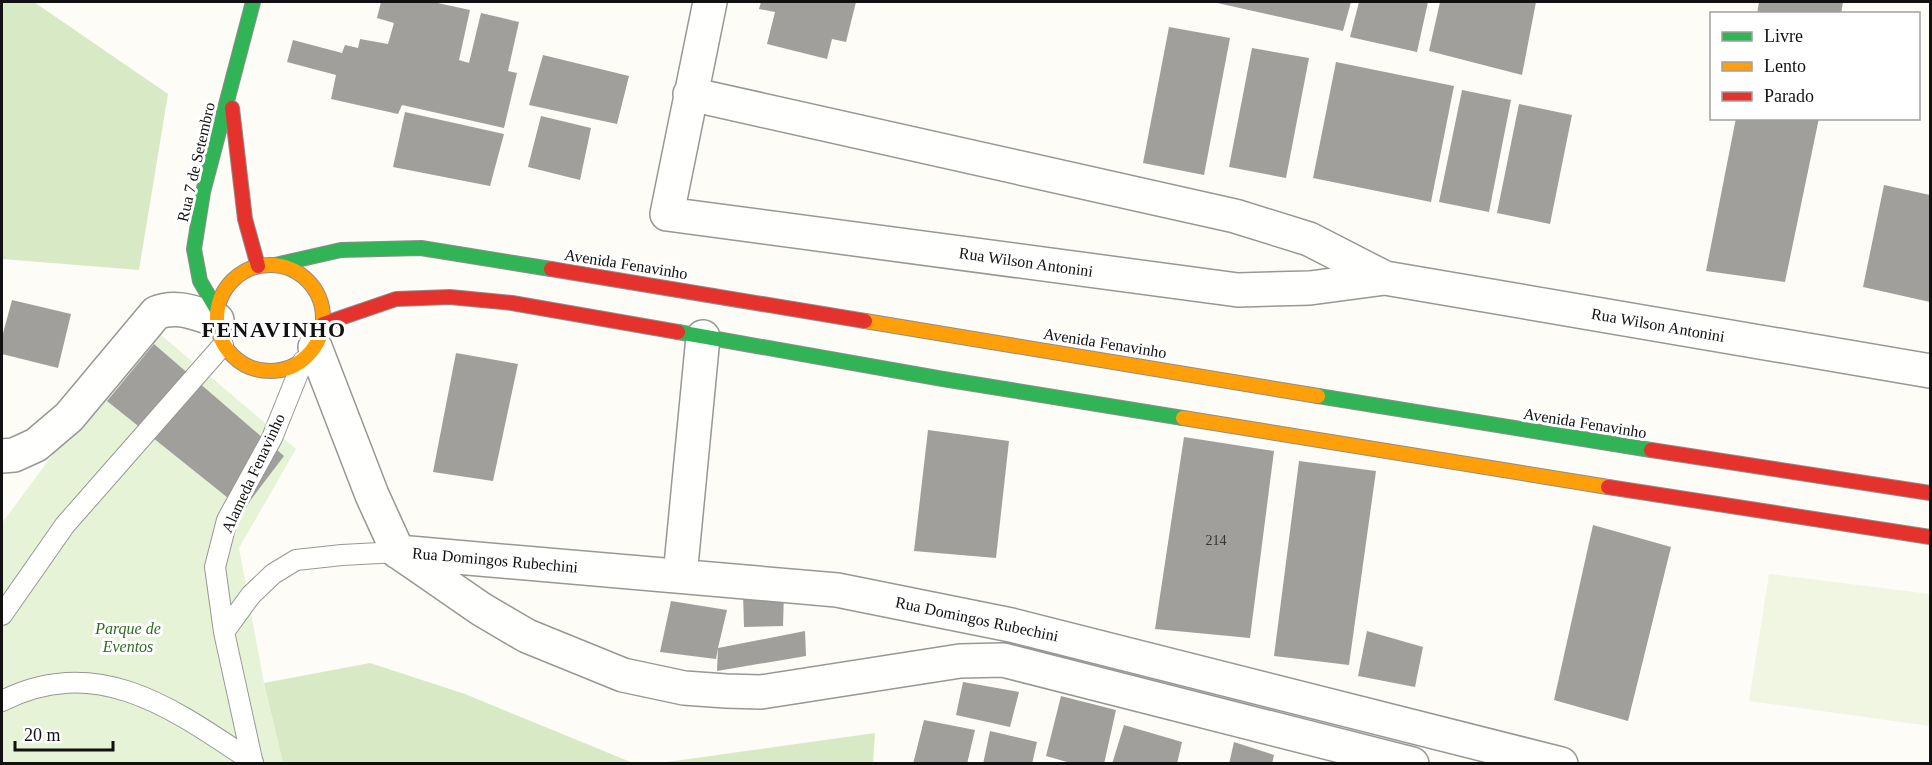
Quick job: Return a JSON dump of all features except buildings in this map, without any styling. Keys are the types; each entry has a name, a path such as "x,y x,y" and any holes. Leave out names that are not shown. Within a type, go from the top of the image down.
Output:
{"street":[{"name":"Rua 7 de Setembro","path":"219,325 200,281 194,249 203,192 254,2"},
{"path":"690,94 710,2"},
{"name":"Rua 7 de Setembro","path":"230,88 245,219 258,266"},
{"name":"Rua Wilson Antonini","path":"1385,278 1309,239 1235,216 690,94 667,214 1238,290 1310,288 1385,278 1930,371"},
{"name":"Avenida Fenavinho","path":"275,265 341,250 421,248 617,285 1851,488 1930,493"},
{"path":"399,552 372,495 314,344 322,307 316,291 305,278 291,269 275,265 258,266 243,272 231,282 222,295 219,325 235,359 250,368 268,372 286,369 314,344 396,299 450,297 512,303 612,315 703,337 1357,440 1845,520 1930,537"},
{"path":"2,456 14,455 36,445 69,417 156,313 166,309 179,309 219,325"},
{"path":"680,576 703,337"},
{"name":"Rua Domingos Rubechini","path":"399,552 837,590 1011,625 1562,764"},
{"name":"Rua Domingos Rubechini","path":"399,552 481,609 527,636 623,675 716,690 761,692 960,661 1003,660 1412,764"}],"lane":[{"path":"2,615 65,525 219,325"},
{"name":"Alameda Fenavinho","path":"253,763 224,632 215,567 227,520 272,438 314,344"},
{"path":"224,632 250,595 273,574 296,560 399,552"},
{"path":"2,701 45,684 117,687 146,697 190,721 253,763"}],"green space":[{"path":"2,2 34,2 168,94 139,270 2,259"},
{"name":"Parque de Eventos","path":"155,330 296,449 239,548 264,683 283,763 2,763 2,523 68,434"},
{"path":"1769,574 1930,594 1930,726 1749,701"},
{"path":"370,663 465,694 633,763 283,763 264,683"},
{"path":"875,733 873,763 660,763"}],"traffic: fast":[{"path":"217,310 200,281 194,249 203,192 253,2"},
{"path":"275,265 341,250 421,248 551,269"},
{"path":"678,332 943,379 1183,418"},
{"path":"1318,396 1651,450"}],"traffic: slow":[{"path":"270,265 290,269 308,280 319,298 323,318 319,338 308,356 290,367 270,371 250,367 232,356 221,338 217,318 221,298 232,280 250,269 270,265"},
{"path":"865,321 1318,396"},
{"path":"1183,418 1608,487"}],"traffic: jam":[{"path":"232,108 245,219 258,266"},
{"path":"551,269 865,321"},
{"path":"323,324 396,299 450,297 512,303 678,332"},
{"path":"1651,450 1930,493"},
{"path":"1608,487 1930,537"}],"district":[{"name":"FENAVINHO","path":"274,329"}]}
